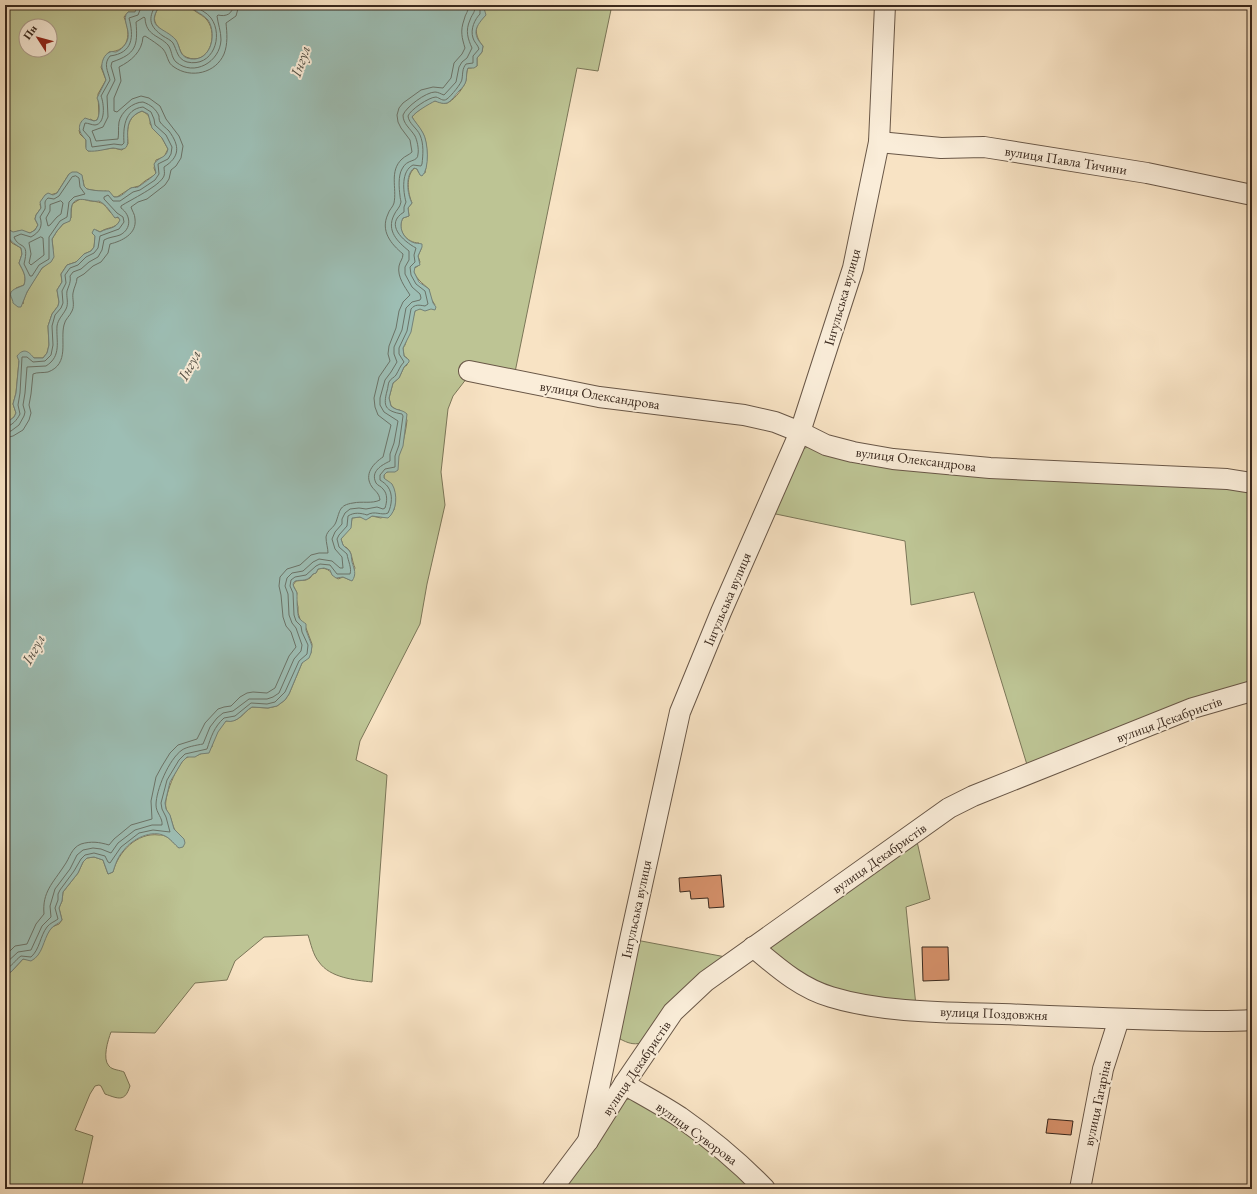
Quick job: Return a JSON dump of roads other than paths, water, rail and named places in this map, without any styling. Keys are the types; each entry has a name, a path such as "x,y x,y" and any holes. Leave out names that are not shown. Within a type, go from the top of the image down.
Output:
{"street":[{"name":"Інгульська вулиця","path":"552,1189 588,1141 629,944 680,712 724,604 800,432 853,268 879,142 885,5"},
{"name":"вулиця Павла Тичини","path":"879,142 941,148 984,147 1147,173 1252,195"},
{"name":"вулиця Олександрова","path":"469,371 599,397 744,415 774,422 800,432 826,445 853,452 893,459 990,468 1227,479 1252,483"},
{"name":"вулиця Декабристів","path":"588,1141 624,1084 673,1012 706,981 949,808 973,796 1193,708 1252,691"},
{"name":"вулиця Поздовжня","path":"753,947 788,976 813,991 866,1006 923,1011 1119,1019 1252,1020"},
{"name":"вулиця Гагаріна","path":"1080,1189 1103,1069 1119,1019"},
{"name":"вулиця Суворова","path":"624,1084 680,1117 743,1167 765,1189"}],"water":[{"name":"Інгул","path":"138,5 160,5 154,19 155,23 158,27 176,40 184,57 195,59 206,53 210,47 212,33 208,20 188,5 218,5 223,7 228,5 483,5 486,15 477,26 476,30 477,37 483,46 482,52 477,58 477,66 474,68 468,68 465,84 449,102 440,103 435,101 412,117 425,137 427,161 425,172 422,176 417,169 414,168 409,175 408,190 412,203 408,208 409,216 403,218 401,228 406,238 413,243 422,244 418,256 420,265 415,267 414,272 419,282 429,289 433,303 436,307 435,310 431,309 425,311 420,309 415,311 411,332 403,348 404,356 409,360 409,362 404,367 399,378 393,383 389,398 391,406 407,414 403,446 399,456 398,470 395,472 387,472 384,475 384,478 392,484 396,497 395,507 391,515 388,518 372,516 366,520 360,517 352,518 351,528 341,539 343,545 351,554 355,574 352,581 343,577 336,578 332,575 330,570 324,568 318,569 316,573 308,579 294,582 293,585 297,592 298,616 306,624 306,630 312,646 309,658 302,663 285,700 277,706 268,708 252,707 234,721 226,721 218,732 209,753 200,754 195,757 187,757 182,762 170,782 165,803 174,829 184,839 185,843 183,847 179,848 169,838 160,834 148,834 132,842 122,852 113,872 108,874 103,860 94,857 87,858 83,862 78,873 63,892 62,901 59,908 62,920 50,930 38,955 31,961 23,959 11,972 5,974 5,424 14,417 16,413 13,404 16,393 19,361 17,356 26,351 34,358 43,358 47,353 49,345 48,326 52,314 59,302 57,290 62,282 61,274 67,265 76,262 94,247 95,236 92,233 94,229 100,232 114,227 120,220 118,217 115,218 99,201 81,199 74,202 71,207 70,221 63,224 52,239 54,257 51,262 42,268 27,292 21,307 18,307 13,303 10,294 12,290 24,285 25,282 24,274 19,263 22,254 21,248 8,238 5,223 8,229 13,232 22,230 30,233 35,230 38,225 35,219 41,208 40,202 48,193 53,195 57,193 69,174 72,172 77,172 82,175 84,186 87,189 109,191 114,197 121,195 131,188 138,187 156,173 154,164 166,154 168,149 162,138 152,128 148,114 142,111 134,115 130,120 128,126 128,143 123,149 113,148 88,151 86,149 86,140 80,132 80,123 85,118 94,121 97,120 99,115 99,103 97,98 106,80 102,68 103,61 108,53 116,52 125,45 128,35 125,17 128,12 135,12"}]}
